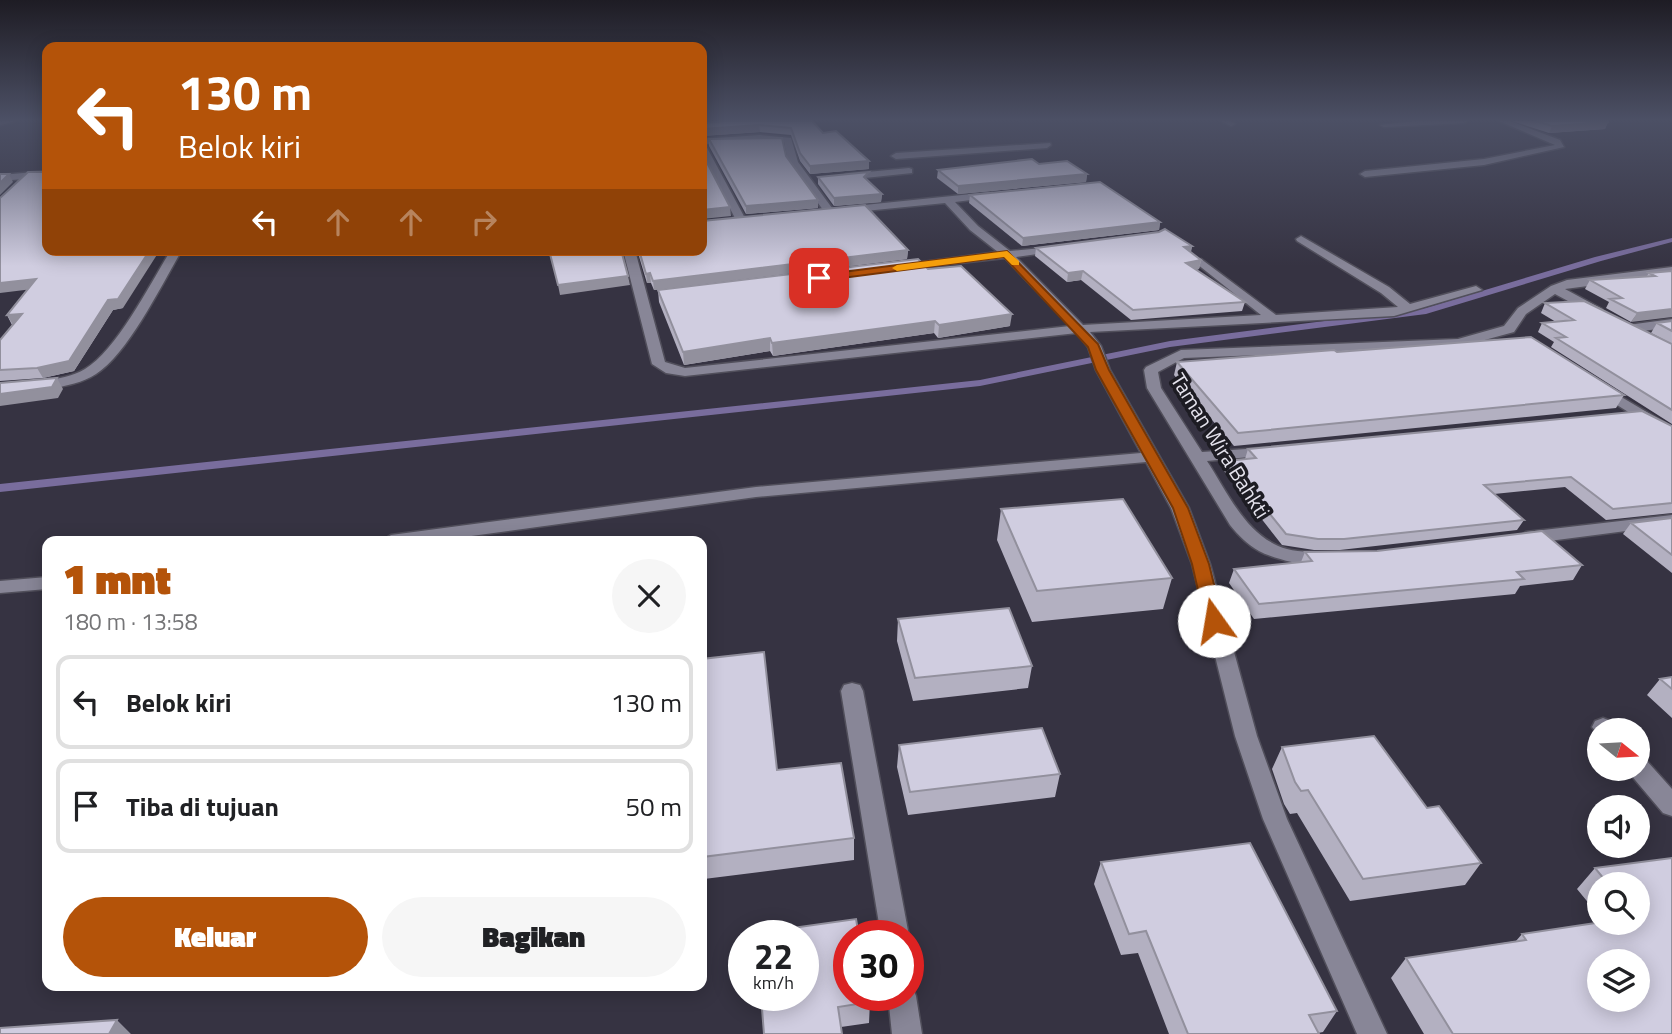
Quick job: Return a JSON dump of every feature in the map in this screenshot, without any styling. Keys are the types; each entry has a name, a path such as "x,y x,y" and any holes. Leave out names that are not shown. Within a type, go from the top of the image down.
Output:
{"street":[{"path":"715,169 741,220"},
{"path":"798,169 830,212"},
{"path":"832,178 909,171 907,169"},
{"path":"1365,174 1412,169"},
{"path":"0,178 42,175"},
{"path":"11,193 29,176"},
{"path":"806,180 819,179"},
{"path":"817,213 998,195"},
{"path":"947,199 974,228 1007,254 1094,346 1103,370 1180,508 1201,564 1246,736 1275,818 1372,1034"},
{"path":"728,222 753,219"},
{"path":"1301,239 1385,290 1408,309"},
{"path":"886,270 1075,246"},
{"path":"0,388 74,377 90,372 120,338 173,256"},
{"path":"631,256 648,297 659,364 676,371 1080,329 1394,312 1476,290"},
{"path":"1201,262 1272,318"},
{"name":"Taman Wira Bahkti","path":"1337,558 1294,558 1272,552 1254,541 1239,525 1154,388 1150,377 1151,370 1181,354 1477,341 1514,332 1522,311 1555,289 1571,283 1672,271"},
{"path":"1555,289 1650,341"},
{"path":"1618,323 1672,323"},
{"path":"1583,377 1672,434"},
{"path":"1614,415 1639,413"},
{"path":"1197,457 1279,449"},
{"path":"428,536 756,492 1152,457"},
{"path":"1514,539 1672,520"},
{"path":"0,587 42,583"},
{"path":"852,691 892,920"},
{"path":"1650,781 1672,806"},
{"path":"904,1011 907,1034"}],"building":[{"path":"707,169 710,169 730,207 707,209"},
{"path":"726,169 796,169 818,200 746,206"},
{"path":"1080,169 1087,174 958,186 938,170"},
{"path":"28,172 42,172 42,256 146,256 118,299 108,300 69,361 37,368 0,370 0,340 22,314 7,315 36,279 0,283 0,198"},
{"path":"869,172 864,177 882,194 834,198 818,177"},
{"path":"0,174 9,174 0,183"},
{"path":"1100,182 1160,222 1023,238 970,195"},
{"path":"865,205 908,250 653,281 650,273 646,274 641,256 707,256 707,221"},
{"path":"1165,229 1192,246 1184,247 1201,260 1186,263 1245,302 1133,310 1083,271 1068,273 1036,248 1159,232"},
{"path":"551,256 623,256 628,276 558,285"},
{"path":"918,259 928,269 961,266 1012,314 939,325 935,321 772,343 770,338 683,352 658,290"},
{"path":"1672,271 1672,309 1637,313 1610,299 1622,298 1590,280 1655,276 1649,273"},
{"path":"1584,301 1672,344 1672,410 1556,338 1566,337 1542,323 1574,320 1545,303"},
{"path":"1672,321 1672,331 1657,323"},
{"path":"1531,337 1624,395 1238,433 1177,362 1334,350 1337,352"},
{"path":"57,378 52,387 0,394 0,383"},
{"path":"1642,411 1672,426 1672,503 1613,509 1571,477 1484,485 1524,520 1344,539 1318,539 1286,534 1227,461 1256,458 1248,449"},
{"path":"1123,499 1172,578 1037,591 1001,509"},
{"path":"1672,518 1672,555 1631,523"},
{"path":"1542,531 1582,565 1517,572 1524,579 1259,604 1234,569 1312,561 1305,552 1377,551"},
{"path":"1009,608 1032,666 915,678 898,619"},
{"path":"764,652 777,770 841,763 854,838 707,856 707,658"},
{"path":"1672,677 1672,689 1660,679"},
{"path":"1042,728 1060,774 910,792 899,745"},
{"path":"1374,736 1427,808 1439,806 1481,863 1363,879 1308,790 1301,791 1295,782 1282,747"},
{"path":"1250,843 1337,1011 1309,1015 1319,1034 1188,1034 1146,931 1129,934 1101,862"},
{"path":"1672,858 1672,1034 1453,1034 1406,958 1526,940 1522,934 1587,924 1587,935 1650,935 1650,872 1598,872 1595,868"},
{"path":"833,922 833,1011 839,1011 842,1034 764,1034 762,1011 819,1011 819,924"},
{"path":"117,1020 109,1034 0,1034 0,1028"}],"waterway":[{"path":"0,488 980,383 1170,344 1426,311 1598,259 1672,240"}],"slow traffic":[{"path":"897,268 1007,254 1016,263"}],"route":[{"path":"819,278 1007,254 1094,346 1103,370 1180,508 1201,564 1214,621"}]}
